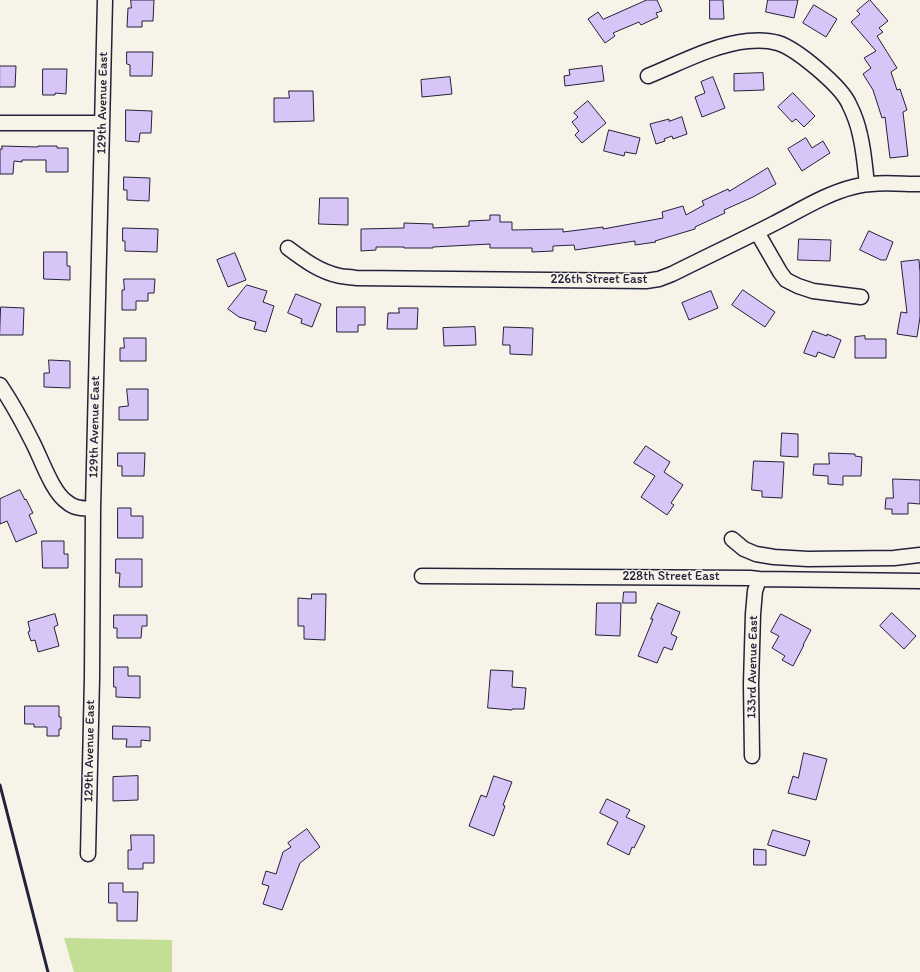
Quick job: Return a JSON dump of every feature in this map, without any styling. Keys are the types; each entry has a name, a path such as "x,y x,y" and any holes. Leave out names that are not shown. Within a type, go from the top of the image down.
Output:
{"street":[{"name":"129th Avenue East","path":"88,854 92,678 93,509 105,0"},
{"path":"648,76 713,49 734,43 757,40 779,44 797,54 819,70 842,92 855,117 860,136 867,184"},
{"path":"0,123 102,123"},
{"name":"226th Street East","path":"288,248 314,266 327,272 356,278 646,281 659,279 672,274 838,192 867,184 920,184"},
{"path":"757,232 786,280 813,291 862,297"},
{"path":"0,385 17,411 53,485 60,496 67,503 77,508 93,509"},
{"path":"732,539 744,549 756,554 774,557 808,559 886,558 920,555"},
{"name":"228th Street East","path":"422,576 742,578 920,581"},
{"name":"133rd Avenue East","path":"752,756 751,684 753,614 755,591 759,579"}],"green space":[{"path":"64,938 172,940 172,972 74,972"}],"building":[{"path":"131,0 154,0 153,21 142,21 142,27 127,27 128,8 131,8"},
{"path":"647,0 657,0 662,11 656,13 658,17 641,25 639,22 613,33 615,36 605,43 588,19 598,12 603,19"},
{"path":"710,0 723,0 724,19 710,19"},
{"path":"768,0 798,0 794,18 766,12"},
{"path":"870,0 888,21 879,28 883,32 877,36 897,68 891,72 897,90 900,89 907,110 903,112 908,156 890,158 885,117 882,118 873,90 863,74 871,68 864,58 876,51 851,22 860,14 857,11"},
{"path":"814,5 837,19 826,37 803,23"},
{"path":"127,52 153,52 152,76 130,76 130,65 127,64"},
{"path":"0,66 16,66 15,87 0,87"},
{"path":"602,66 604,81 565,86 564,76 570,75 569,70"},
{"path":"43,69 67,69 66,94 55,93 55,95 43,95"},
{"path":"763,73 764,90 734,91 734,74"},
{"path":"450,77 452,94 422,97 421,80"},
{"path":"713,77 725,108 702,117 695,97 705,93 701,82"},
{"path":"289,91 313,91 314,121 274,122 274,98 289,98"},
{"path":"793,93 815,116 804,127 796,119 792,122 778,107"},
{"path":"588,101 606,123 582,143 575,135 579,131 572,122 578,117 574,113"},
{"path":"126,110 152,111 151,133 140,133 139,142 126,141"},
{"path":"682,117 687,134 673,139 672,136 664,139 665,141 656,144 650,124"},
{"path":"609,130 640,138 636,154 625,152 624,156 604,151"},
{"path":"806,138 812,148 823,141 830,153 802,171 788,149"},
{"path":"2,146 57,146 57,148 68,148 68,172 46,172 46,160 22,160 22,162 14,161 13,174 0,174 0,149 2,149"},
{"path":"768,168 776,184 753,197 724,210 725,213 695,227 695,229 655,241 656,242 635,245 635,241 575,250 574,245 553,246 553,251 532,252 532,248 490,248 490,244 433,248 376,247 376,250 361,251 361,229 404,228 404,223 433,224 433,228 469,226 469,221 490,220 490,215 500,215 500,222 512,222 512,230 563,229 563,232 603,227 603,229 663,218 662,212 683,206 686,215 704,205 702,201 728,189 729,191"},
{"path":"124,177 150,178 149,201 127,200 127,190 124,190"},
{"path":"320,198 348,198 348,225 319,224"},
{"path":"123,228 158,229 157,252 125,251"},
{"path":"869,231 893,242 886,260 881,260 860,250"},
{"path":"799,239 831,240 830,261 798,260"},
{"path":"44,252 67,252 67,266 70,266 70,280 44,279"},
{"path":"235,253 246,280 228,287 217,260"},
{"path":"919,260 920,317 917,337 897,334 901,312 907,313 901,262"},
{"path":"124,279 155,279 154,293 148,293 148,301 136,301 136,310 122,310 122,290 124,290"},
{"path":"247,285 267,291 263,302 274,306 266,332 254,329 256,322 239,317 228,309"},
{"path":"743,290 775,312 765,327 732,305"},
{"path":"711,291 718,308 689,320 682,303"},
{"path":"296,294 321,304 312,327 301,323 302,319 288,313"},
{"path":"1,307 24,308 23,335 0,335"},
{"path":"337,307 365,307 365,325 358,325 358,332 337,332"},
{"path":"399,308 418,308 417,329 387,329 388,313 399,313"},
{"path":"475,327 476,345 444,346 443,328"},
{"path":"504,327 533,328 532,355 510,354 510,345 503,345"},
{"path":"813,331 827,336 827,334 841,340 834,358 818,352 816,357 804,353"},
{"path":"865,336 865,339 886,339 886,358 855,358 855,337"},
{"path":"124,338 146,338 146,361 120,361 120,348 124,348"},
{"path":"49,360 70,361 70,388 44,387 44,373 49,373"},
{"path":"127,389 148,389 148,420 119,420 119,407 128,406"},
{"path":"782,433 798,434 798,457 781,456"},
{"path":"646,446 670,462 664,472 683,485 671,503 674,505 667,515 641,497 655,476 634,463"},
{"path":"118,453 145,453 144,476 122,476 122,466 118,466"},
{"path":"829,453 855,454 855,456 862,457 861,476 843,476 843,485 828,484 828,476 813,475 814,464 829,464"},
{"path":"754,461 784,462 782,498 762,497 762,491 752,490"},
{"path":"893,479 920,480 920,504 908,503 908,514 892,514 892,509 885,509 886,498 893,498"},
{"path":"20,490 33,513 29,515 37,533 16,542 7,521 0,524 0,499"},
{"path":"118,508 131,508 131,516 143,516 143,538 118,538"},
{"path":"42,541 64,541 64,554 68,554 68,568 43,568"},
{"path":"116,559 142,559 142,587 119,587 120,573 116,573"},
{"path":"624,592 636,592 636,603 623,603"},
{"path":"312,594 326,594 325,640 304,639 304,626 298,626 298,598 311,599"},
{"path":"597,603 621,603 620,636 596,635"},
{"path":"658,603 680,612 671,634 677,637 672,650 664,647 657,663 638,656"},
{"path":"892,613 916,636 904,649 880,626"},
{"path":"55,614 58,625 54,627 59,646 38,652 35,640 31,641 28,632 30,631 28,622"},
{"path":"781,614 811,630 793,666 782,660 785,656 772,648 779,636 771,632"},
{"path":"114,615 147,615 147,626 142,626 141,638 117,638 117,628 114,628"},
{"path":"114,667 128,667 128,676 140,676 140,698 116,697 116,687 114,687"},
{"path":"491,670 513,671 512,687 526,688 524,709 512,710 488,708"},
{"path":"25,706 59,706 61,729 59,729 59,736 47,736 47,727 34,727 34,724 25,724"},
{"path":"113,726 150,727 150,741 141,740 141,747 126,747 127,739 113,739"},
{"path":"804,753 827,759 816,800 788,793 793,776 798,778"},
{"path":"138,776 138,800 113,801 113,777"},
{"path":"494,776 512,782 503,805 505,806 494,836 469,826 481,795 486,797"},
{"path":"607,799 630,810 626,817 645,826 634,848 632,847 629,855 607,844 618,822 600,813"},
{"path":"307,829 320,847 300,863 282,910 263,904 269,886 262,884 266,871 276,874 283,852 291,847 288,843"},
{"path":"773,830 810,841 805,856 768,845"},
{"path":"131,835 154,835 154,863 143,863 143,869 128,869 128,850 131,850"},
{"path":"754,849 766,850 766,865 754,865"},
{"path":"109,883 123,883 123,892 138,892 137,921 117,921 117,903 109,903"}],"railway":[{"path":"0,785 48,972"}]}
